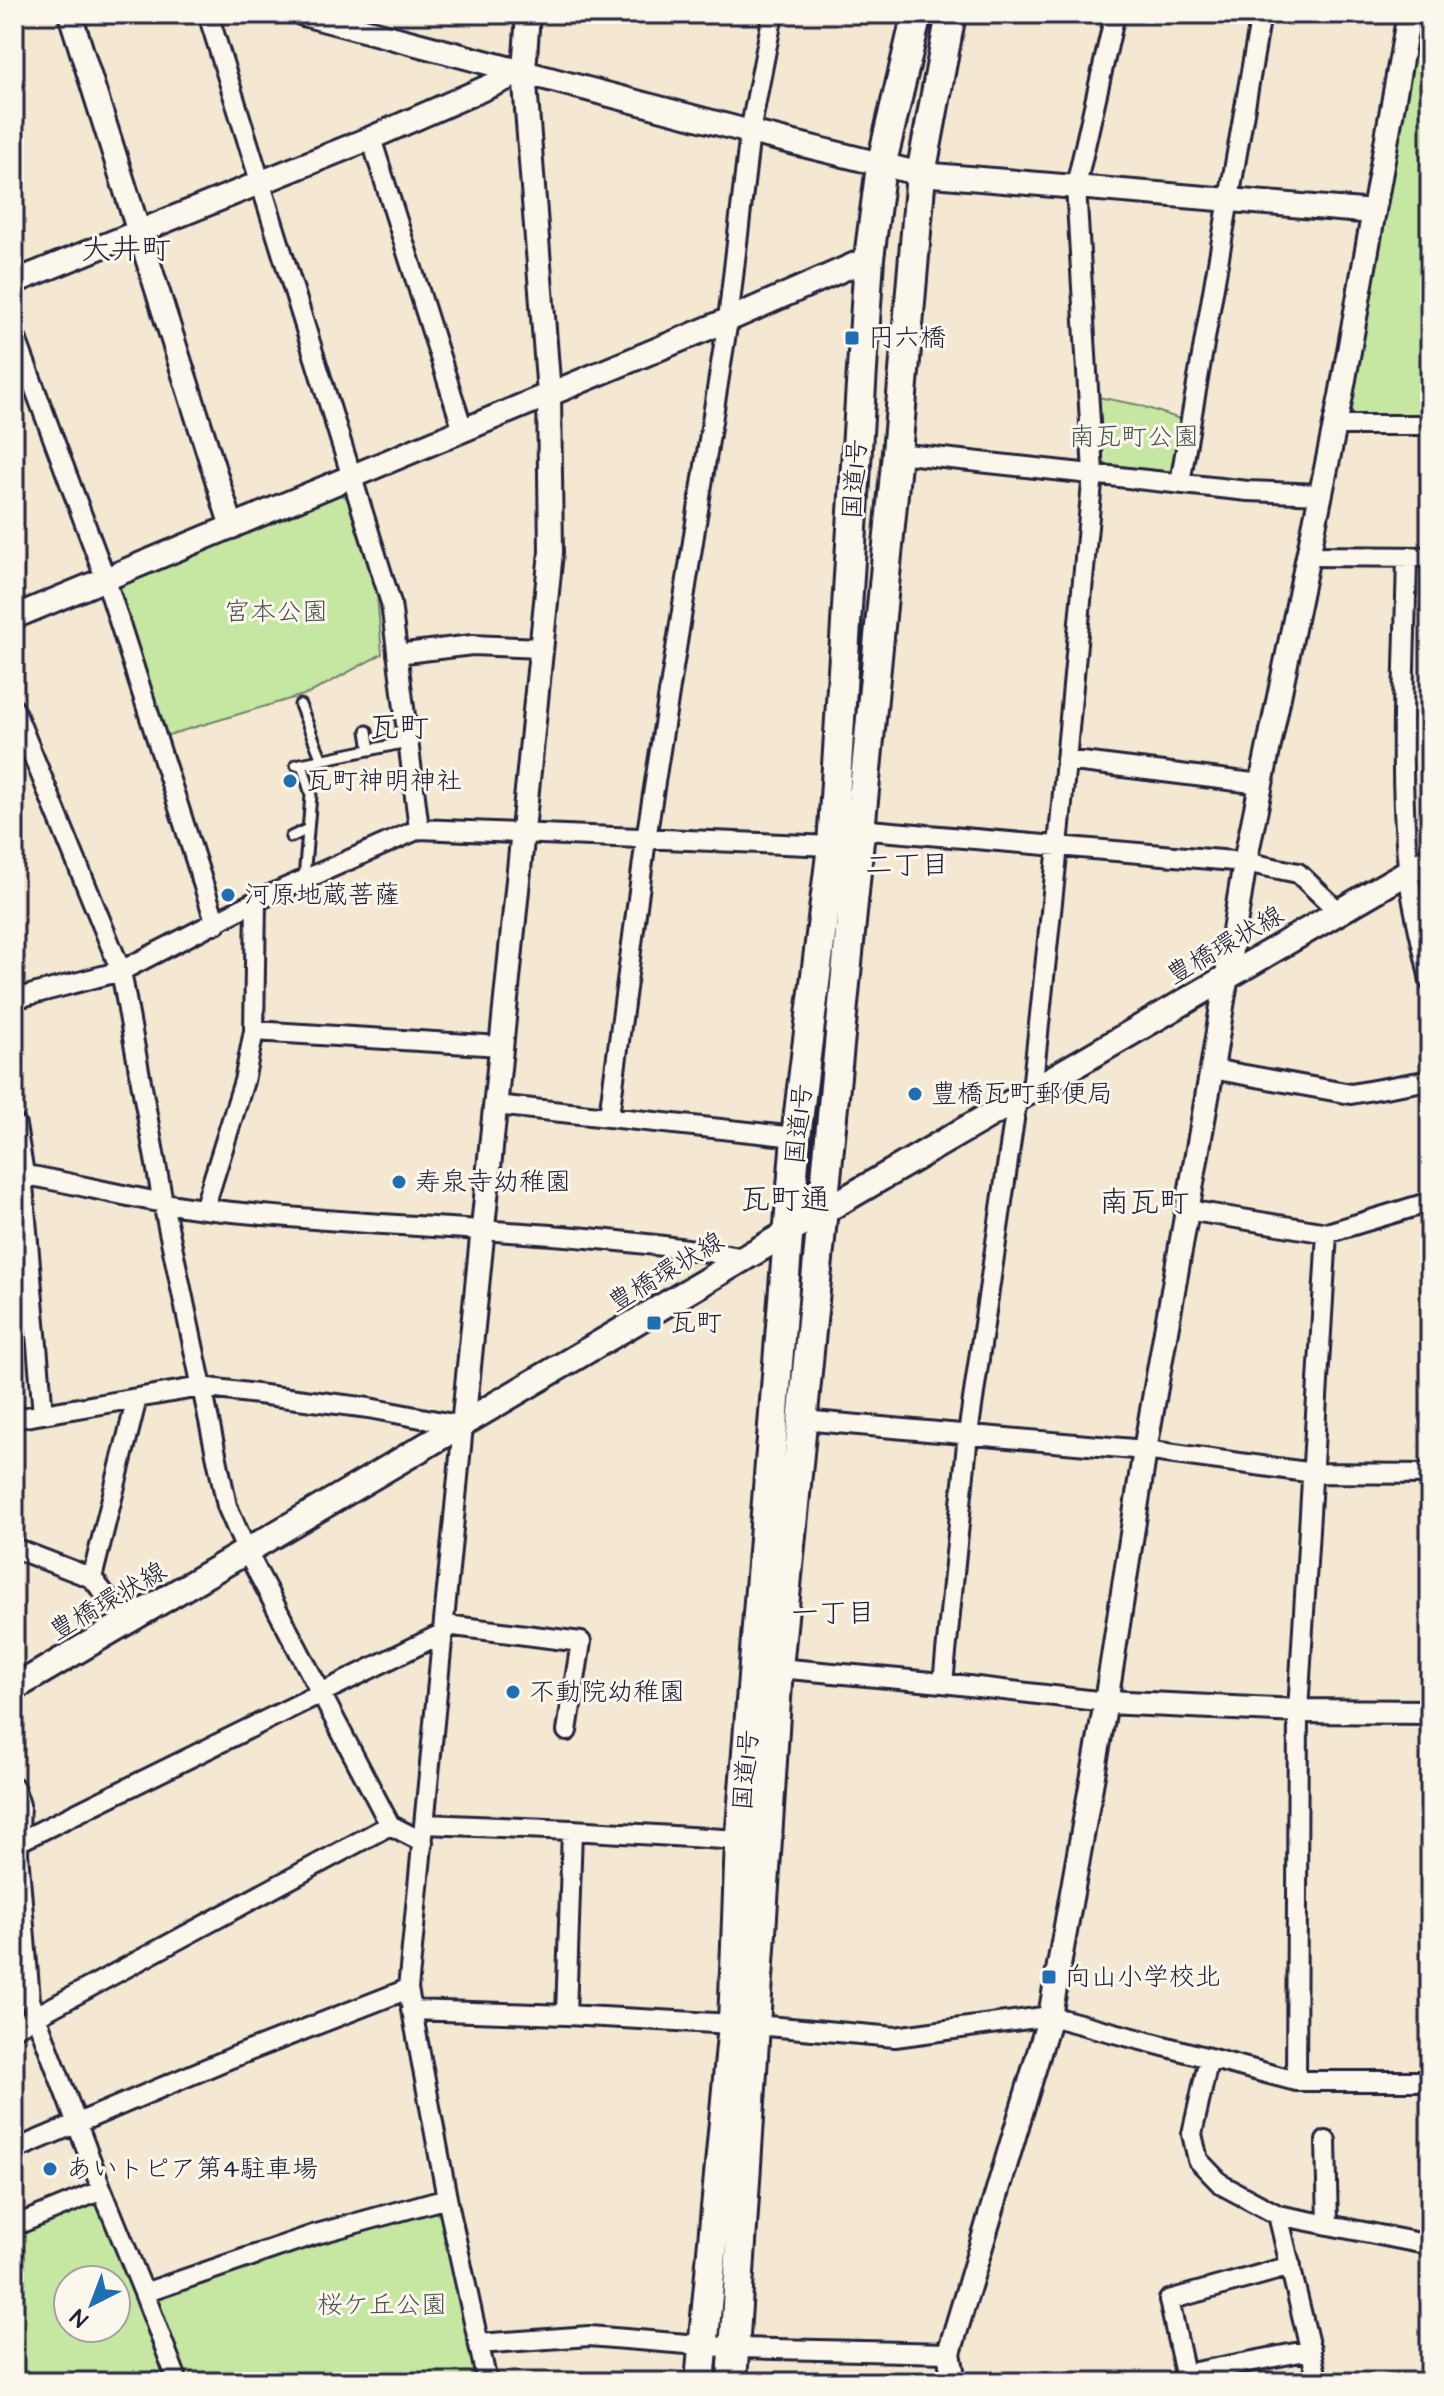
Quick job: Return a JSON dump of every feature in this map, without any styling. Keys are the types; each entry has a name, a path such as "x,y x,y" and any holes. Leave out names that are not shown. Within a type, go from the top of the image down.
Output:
{"highway":[{"name":"国道1号","path":"732,2382 736,2348 744,2025 740,1840 796,1137 832,846 869,258 881,166 917,14"},
{"name":"国道1号","path":"700,2382 744,2025 897,453 921,174 951,14"}],"main road":[{"name":"豊橋環状線","path":"14,1688 1430,859"}],"street":[{"path":"70,14 232,527"},
{"path":"208,14 391,603 419,829"},
{"path":"303,14 921,174 1374,212"},
{"path":"487,2382 447,2198 408,1989 551,552 549,394 524,71 528,14"},
{"path":"609,1116 646,839 728,320 750,132 773,14"},
{"path":"943,1683 968,1434 1024,1095 1058,846 1093,473 1076,186 1115,14"},
{"path":"1180,483 1261,14"},
{"path":"954,2382 949,2353 1050,2016 1106,1702 1145,1450 1245,862 1335,425 1409,14"},
{"path":"14,282 371,138 524,71"},
{"path":"371,138 463,430"},
{"path":"14,617 728,320 869,258"},
{"path":"14,333 106,580 216,924"},
{"path":"1335,425 1430,425"},
{"path":"897,453 1248,491 1321,494"},
{"path":"1308,556 1430,557"},
{"path":"1407,557 1404,810 1408,871 1430,981"},
{"path":"397,654 472,645 541,648"},
{"path":"14,709 121,971 163,1203 227,1506 247,1552 390,1825"},
{"path":"1066,760 1261,784"},
{"path":"14,999 121,971 256,901 419,829 832,846"},
{"path":"858,829 1245,862 1298,873 1338,911"},
{"path":"204,1209 244,1081 254,1031 256,901"},
{"path":"254,1031 501,1046"},
{"path":"1212,1069 1351,1094 1430,1080"},
{"path":"495,1105 796,1137"},
{"path":"14,1126 43,1414"},
{"path":"18,1173 204,1209 696,1249 745,1258"},
{"path":"1187,1210 1327,1233 1430,1202"},
{"path":"1296,2081 1298,1711 1327,1233"},
{"path":"14,1419 201,1387 369,1408 463,1426"},
{"path":"92,1578 137,1398"},
{"path":"802,1420 1145,1450 1314,1473 1430,1474"},
{"path":"14,1548 92,1578 127,1622"},
{"path":"17,1842 322,1694 445,1629 581,1642 567,1731"},
{"path":"778,1668 1106,1702 1298,1711 1430,1712"},
{"path":"14,1787 20,1805 17,1842 30,2000 76,2126 178,2382"},
{"path":"14,2028 390,1825 424,1833 572,1830 740,1840"},
{"path":"566,2015 572,1830"},
{"path":"14,2150 231,2058 408,1989"},
{"path":"411,2010 566,2015 895,2037 1050,2016 1296,2081 1430,2081"},
{"path":"1209,2058 1192,2134 1198,2160 1222,2185 1278,2215 1430,2245"},
{"path":"1326,2141 1328,2225"},
{"path":"14,2226 102,2190"},
{"path":"144,2293 313,2235 447,2198"},
{"path":"1278,2215 1318,2382"},
{"path":"1291,2266 1169,2300 1185,2374 1311,2350"},
{"path":"479,2344 589,2336 736,2348 949,2353"}],"lane":[{"path":"300,705 322,760"},
{"path":"367,731 370,750"},
{"path":"304,880 311,795 299,765 407,742"},
{"path":"291,837 308,829"}],"green space":[{"path":"1422,14 1430,14 1430,417 1357,418 1349,408"},
{"name":"南瓦町公園","path":"1098,397 1139,405 1183,420 1178,468 1172,473 1105,464 1099,459"},
{"name":"宮本公園","path":"337,492 347,498 377,595 382,654 310,693 165,736 117,594 119,586"},
{"name":"桜ケ丘公園","path":"93,2199 102,2208 125,2264 52,2264 52,2344 132,2344 132,2280 141,2302 341,2236 432,2210 440,2216 467,2322 478,2382 14,2382 14,2232"}],"place":[{"name":"円六橋","path":"852,338"},
{"name":"瓦町神明神社","path":"290,781"},
{"name":"河原地蔵菩薩","path":"228,895"},
{"name":"豊橋瓦町郵便局","path":"915,1094"},
{"name":"寿泉寺幼稚園","path":"399,1182"},
{"name":"瓦町","path":"654,1323"},
{"name":"不動院幼稚園","path":"513,1692"},
{"name":"向山小学校北","path":"1049,1977"},
{"name":"あいトピア第4駐車場","path":"50,2169"}],"district":[{"name":"大井町","path":"126,250"},
{"name":"瓦町","path":"399,728"},
{"name":"二丁目","path":"907,865"},
{"name":"瓦町通","path":"785,1200"},
{"name":"南瓦町","path":"1144,1203"},
{"name":"一丁目","path":"833,1613"}]}
